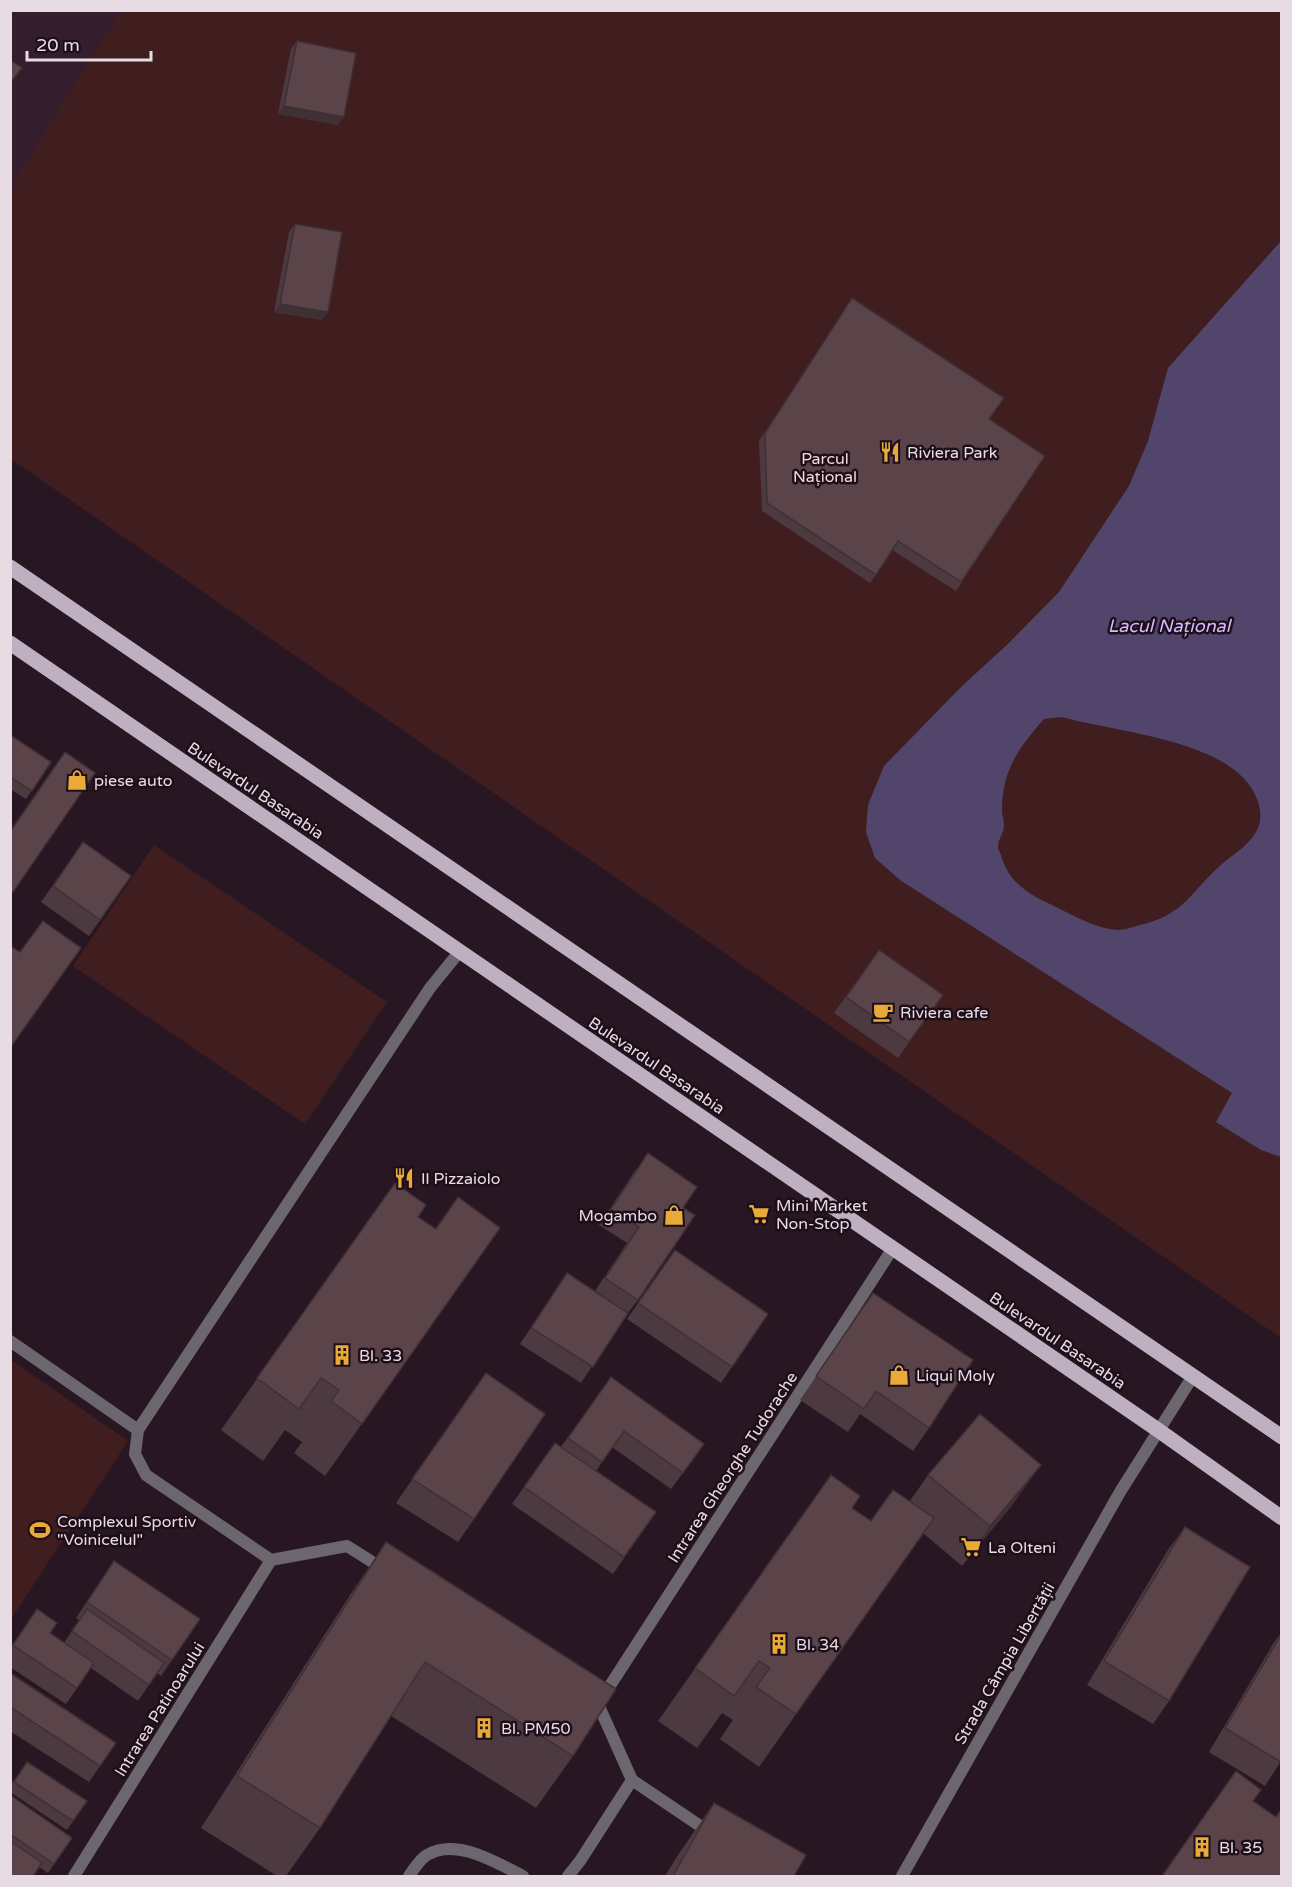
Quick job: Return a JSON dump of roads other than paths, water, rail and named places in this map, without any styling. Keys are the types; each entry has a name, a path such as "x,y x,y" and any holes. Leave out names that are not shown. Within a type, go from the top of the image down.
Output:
{"main road":[{"path":"10,567 1281,1437"},
{"name":"Bulevardul Basarabia","path":"10,643 1158,1430 1281,1518"}],"street":[{"path":"397,1578 347,1546 271,1560 146,1474 135,1454 138,1430 430,988 460,951"},
{"name":"Intrarea Gheorghe Tudorache","path":"598,1704 892,1248"},
{"path":"10,1341 138,1430"},
{"name":"Strada Câmpia Libertății","path":"902,1876 1114,1503 1193,1376"},
{"name":"Intrarea Patinoarului","path":"74,1876 271,1560"},
{"path":"578,1691 598,1704 632,1780 718,1838"},
{"path":"568,1876 580,1862 632,1780"},
{"path":"409,1876 427,1855 452,1848 479,1854 523,1876"}],"water":[{"name":"Lacul Național","path":"1281,241 1281,1157 1261,1150 1216,1122 1232,1093 900,880 875,858 866,832 868,805 884,766 1059,592 1129,486 1148,441 1168,368","holes":["1062,717 1190,747 1214,758 1235,770 1250,786 1260,810 1259,825 1253,837 1211,874 1186,901 1155,921 1123,930 1095,925 1031,894 1010,874 998,848 1004,828 1002,811 1005,784 1019,750 1044,719"]}],"place":[{"name":"Riviera Park","path":"890,452"},
{"name":"piese auto","path":"77,780"},
{"name":"Riviera cafe","path":"883,1012"},
{"name":"Il Pizzaiolo","path":"404,1178"},
{"name":"Mini Market Non-Stop","path":"759,1214"},
{"name":"Mogambo","path":"674,1215"},
{"name":"Bl. 33","path":"342,1355"},
{"name":"Liqui Moly","path":"899,1375"},
{"name":"Complexul Sportiv \"Voinicelul\"","path":"40,1530"},
{"name":"La Olteni","path":"971,1547"},
{"name":"Bl. 34","path":"779,1644"},
{"name":"Bl. PM50","path":"484,1728"},
{"name":"Bl. 35","path":"1202,1847"}],"park label":[{"name":"Parcul Național","path":"825,467"}]}
